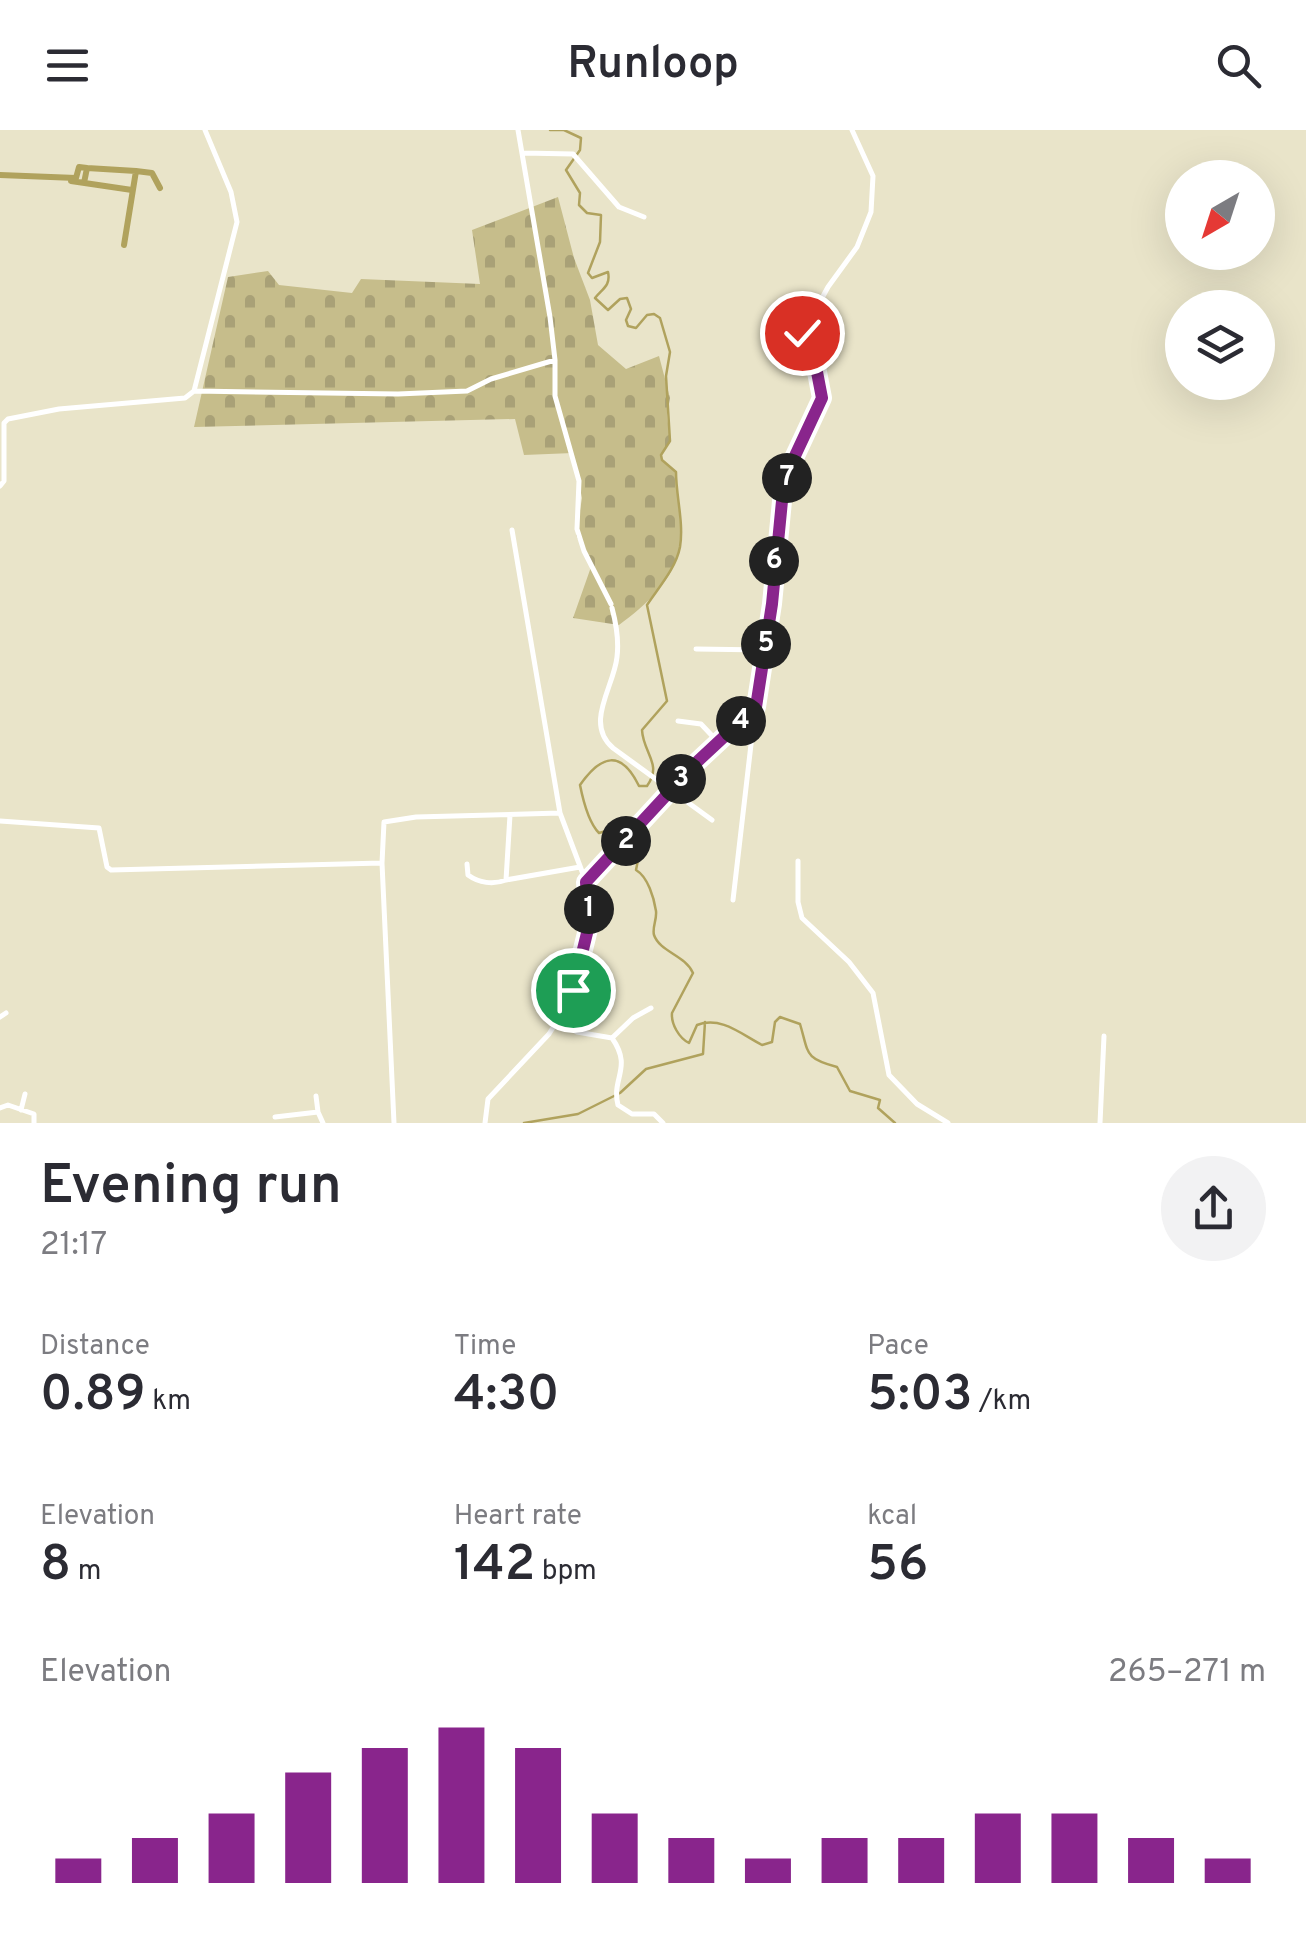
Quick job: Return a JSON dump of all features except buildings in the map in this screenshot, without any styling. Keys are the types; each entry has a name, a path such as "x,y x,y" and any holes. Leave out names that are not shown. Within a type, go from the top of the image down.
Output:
{"street":[{"path":"194,392 237,222 231,192 205,130"},
{"path":"518,130 556,360 555,396 580,490 580,543 612,606 618,655 603,706 601,732 608,744 712,820"},
{"path":"733,900 782,501 794,458 822,398 817,372 802,350 802,333 857,247 871,212 874,176 852,130"},
{"path":"523,153 576,156 618,207 644,217"},
{"path":"0,486 4,481 4,423 8,419 59,408 185,398 194,392 467,391 491,379 556,360"},
{"path":"484,1123 491,1095 558,1022 573,990 588,930 586,882 560,813 512,530"},
{"path":"696,649 765,650"},
{"path":"586,882 672,789 756,707"},
{"path":"678,721 701,724 718,742"},
{"path":"394,1123 382,863 386,820 560,813"},
{"path":"506,880 510,815"},
{"path":"0,821 100,828 107,867 111,870 382,863"},
{"path":"798,861 802,918 849,962 873,993 889,1075 916,1104 948,1123"},
{"path":"467,864 472,878 494,884 580,867"},
{"path":"612,1038 633,1018 651,1008"},
{"path":"558,1022 577,1032 612,1038"},
{"path":"1100,1123 1104,1036"},
{"path":"612,1038 623,1062 616,1095 618,1105 626,1112 654,1114 663,1122 676,1121"},
{"path":"21,1110 25,1094"},
{"path":"316,1096 324,1123"},
{"path":"0,1108 8,1105 34,1114 34,1123"},
{"path":"275,1117 318,1112"}],"green space":[{"path":"558,197 590,300 598,345 626,369 659,356 670,398 670,441 661,455 676,472 680,544 666,580 619,625 573,618 591,567 576,535 582,498 573,453 524,455 515,419 194,427 228,277 268,271 279,285 352,293 361,279 480,284 472,230"}],"waterway":[{"path":"550,130 564,130 581,138 580,150 566,170 580,193 579,205 587,213 601,215 600,242 588,273 592,278 608,272 609,277 595,298 608,310 627,298 631,309 626,320 628,326 636,328 647,315 660,318 670,352 666,376 670,441 661,455 676,472 681,529 675,562 647,605 667,701 642,730 653,765 651,778 647,786 639,786 625,766 611,760 603,762 580,785 586,810 599,833 620,827 621,840 638,860 636,870 652,894 656,911 654,935 693,973 672,1013 682,1038 689,1043 697,1025 714,1023 762,1045 772,1042 775,1022 780,1017 800,1024 813,1057 837,1067 850,1091 880,1100 878,1108 895,1123"},
{"path":"0,175 76,178 79,167 87,168"},
{"path":"84,183 87,168 136,171"},
{"path":"124,245 136,171 152,173 160,188"},
{"path":"71,181 132,190"},
{"path":"524,1123 578,1114 620,1093 646,1069 703,1054 705,1022"}],"route":[{"path":"573,990 589,925 586,882 698,761 756,707 786,482 803,436 822,404 821,382 802,350 802,333"}]}
